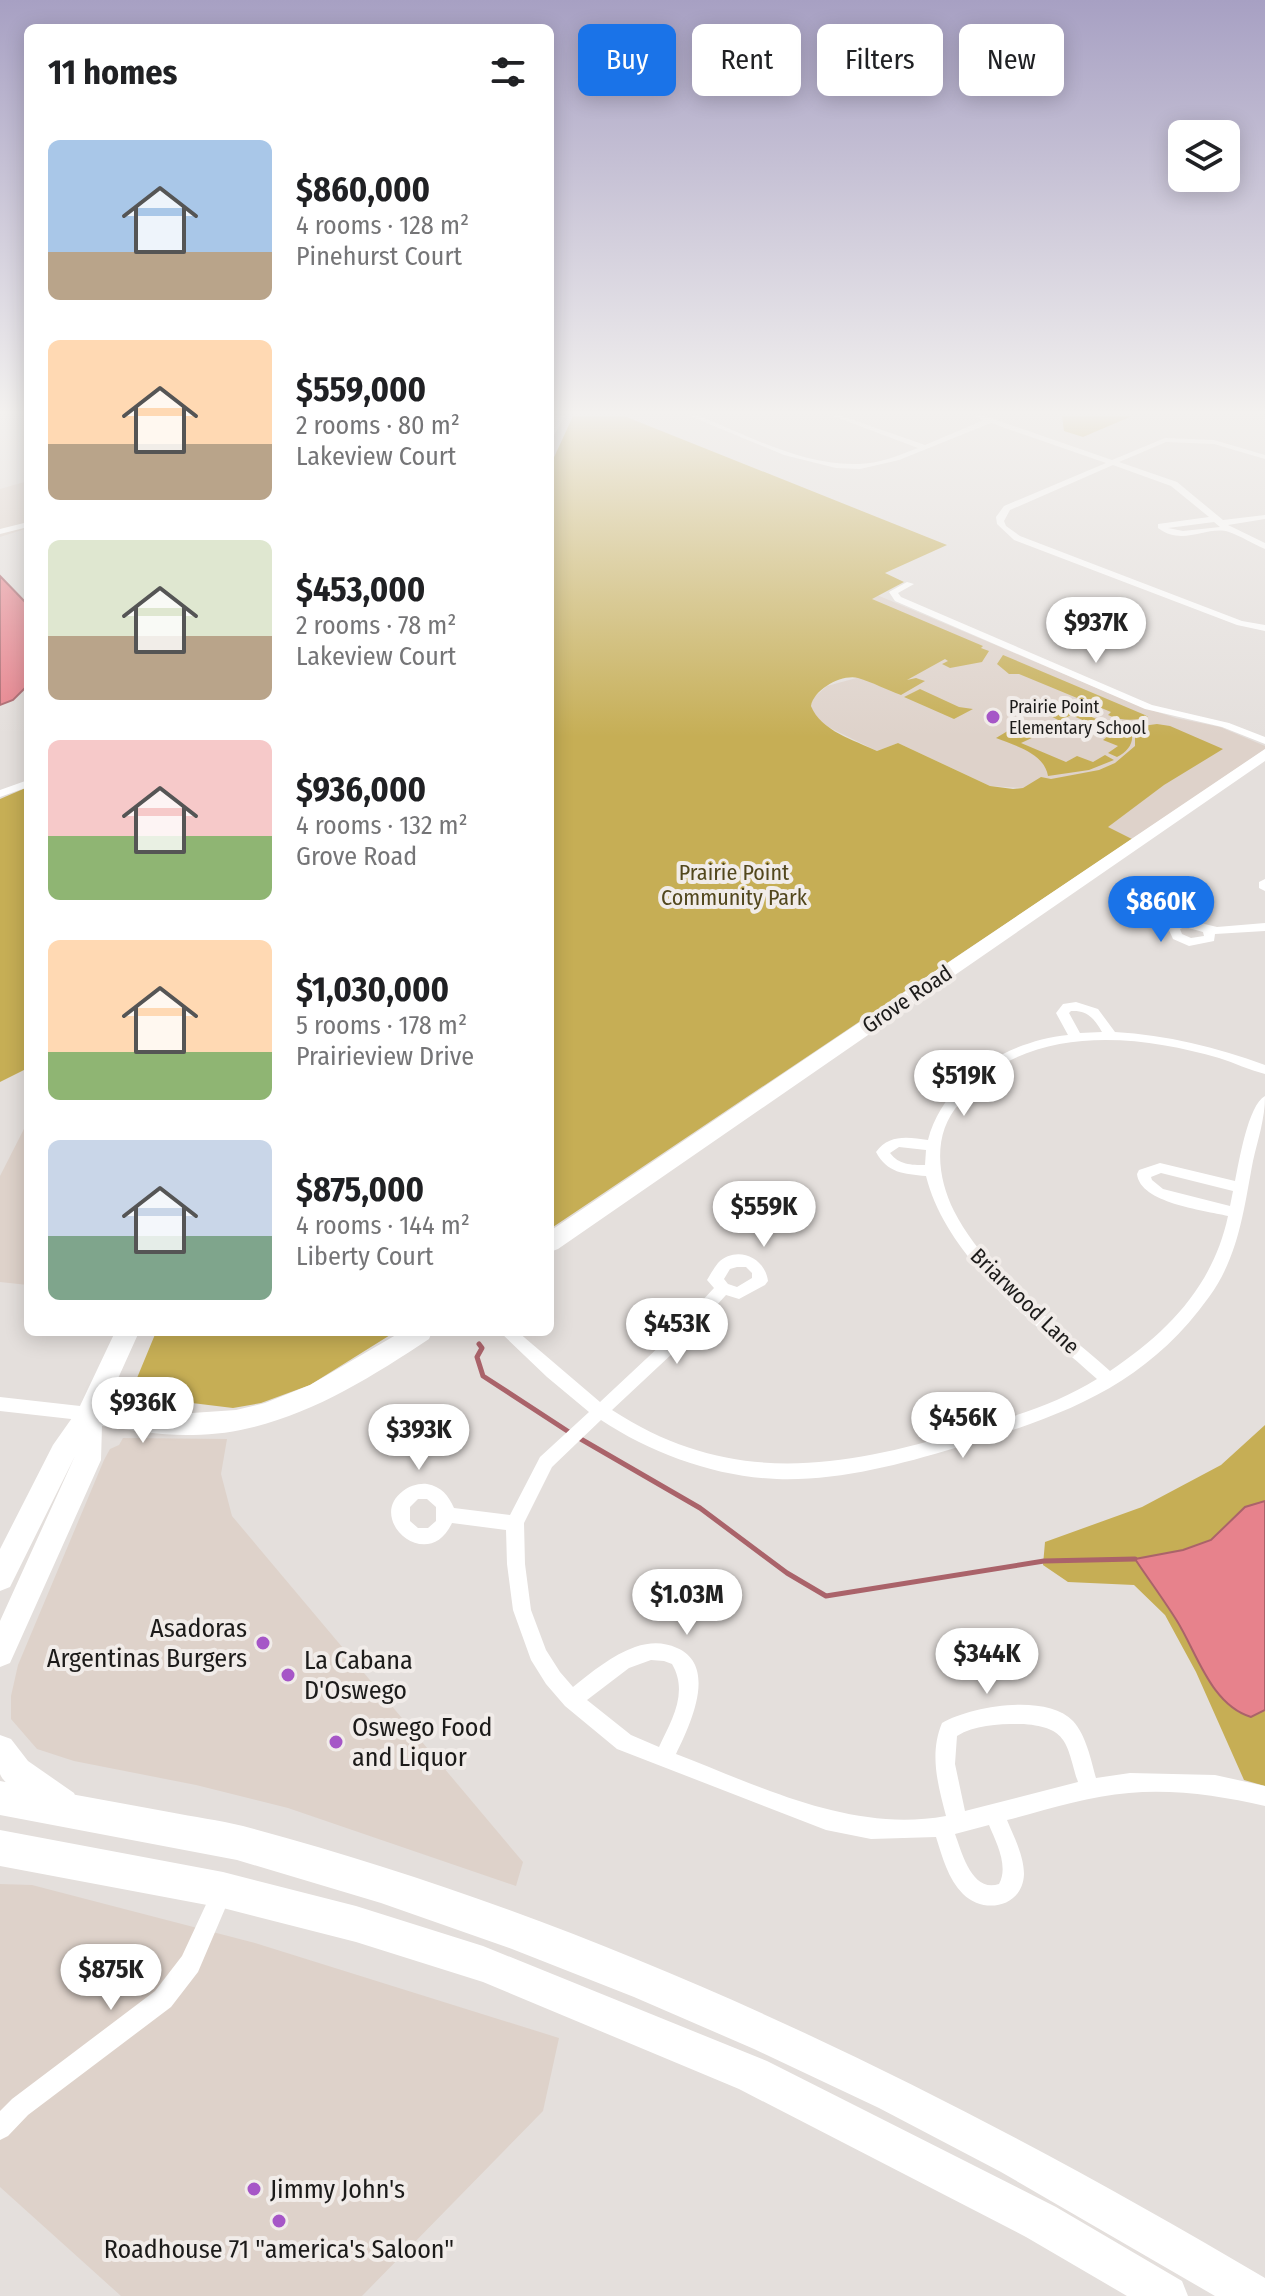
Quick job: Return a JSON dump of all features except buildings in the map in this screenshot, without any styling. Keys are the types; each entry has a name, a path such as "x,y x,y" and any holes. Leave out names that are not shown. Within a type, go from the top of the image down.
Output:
{"main road":[{"path":"0,1798 245,1844 428,1901 631,1975 801,2050 973,2135 1065,2183 1255,2296"},
{"path":"0,1848 223,1890 356,1924 483,1964 753,2075 1041,2222 1167,2296"}],"street":[{"path":"1001,523 1031,543 1240,623 1265,628"},
{"path":"1218,523 1161,526 1167,532 1176,533 1220,523"},
{"path":"1221,523 1265,546"},
{"path":"0,532 24,525"},
{"path":"910,584 893,592 898,599 1149,707 1225,725 1265,741"},
{"name":"Grove Road","path":"554,1240 1265,754"},
{"path":"0,794 24,785"},
{"path":"1209,931 1265,927"},
{"path":"1075,1036 1062,1013 1067,1007 1078,1005 1099,1014 1110,1035"},
{"name":"Briarwood Lane","path":"1109,1380 994,1275 965,1242 945,1208 933,1171 933,1146 945,1113 961,1089 981,1073 1031,1047 1075,1036 1110,1035 1194,1045 1265,1070"},
{"path":"513,1336 598,1410 654,1441 711,1462 773,1471 823,1472 879,1462 1039,1415 1109,1380 1163,1339 1181,1322 1208,1287 1227,1249 1238,1213 1254,1125 1265,1101"},
{"path":"933,1146 897,1142 888,1145 883,1152 887,1161 897,1168 933,1171"},
{"path":"1238,1213 1158,1193 1145,1182 1144,1174 1160,1168 1242,1188"},
{"path":"723,1288 668,1348 598,1410 546,1462 515,1523 522,1610 538,1654 572,1700 624,1742 664,1759 826,1820 890,1830 950,1825 1090,1789 1130,1783 1215,1785 1265,1796"},
{"path":"0,1578 62,1453 89,1414 125,1336"},
{"path":"0,1404 203,1425 269,1413 314,1397 341,1384 414,1336"},
{"path":"0,1653 88,1460 89,1414"},
{"path":"447,1515 515,1523"},
{"path":"572,1700 644,1651 659,1650 679,1658 691,1679 691,1696 664,1759"},
{"path":"994,1814 1015,1872 1011,1885 998,1896 987,1896 969,1886 950,1825 951,1799 945,1744 949,1730 962,1720 1035,1714 1054,1717 1071,1735 1090,1789"},
{"path":"0,1750 17,1772 74,1812"},
{"path":"0,2128 20,2107 163,1999 190,1964 223,1890"}],"shaded area":[{"path":"0,523 24,523 24,529 0,537"},
{"path":"0,576 24,601 24,689 13,700 0,705"},
{"name":"Prairie Point Elementary School","path":"877,595 1142,707 1220,727 1265,746 1265,749 1132,839 1023,788 990,786 898,743 877,751 828,727 815,716 811,706 812,699 827,686 860,677 782,641"},
{"path":"24,1129 24,1285 0,1282 0,1176"},
{"path":"123,1438 227,1439 221,1474 232,1516 523,1862 516,1886 288,1808 196,1785 74,1761 37,1749 11,1719 11,1696 18,1665 104,1460 110,1449 119,1445"},
{"path":"1265,1501 1265,1710 1251,1717 1237,1711 1215,1690 1177,1621 1135,1559 1183,1550 1211,1540 1245,1507"},
{"path":"0,1884 32,1885 255,1943 559,2038 543,2111 362,2296 121,2296 0,2187"}],"green space":[{"name":"Prairie Point Community Park","path":"554,523 892,523 947,545 885,573 904,582 872,599 983,646 981,648 989,651 982,662 950,668 942,664 948,661 945,659 907,680 916,678 925,681 901,695 858,678 844,678 817,694 811,706 816,715 839,734 877,751 898,743 990,786 1013,789 1023,788 1041,777 1051,779 1099,770 1115,763 1135,746 1135,727 1170,726 1223,749 1164,785 1108,827 1132,839 554,1226"},
{"path":"1003,655 1148,717 1128,720 1113,717 1108,715 1111,712 1019,674 1009,674 997,664"},
{"path":"920,689 959,707 973,709 954,719 904,697"},
{"path":"1056,702 1106,723 1130,727 1130,745 1117,757 1108,753 1118,746 1103,740 1112,733 1071,715 1060,721 1041,711"},
{"path":"1016,726 1017,730 1034,737 1021,743 1066,762 1077,756 1093,762 1105,755 1114,760 1089,770 1048,776 1035,756 996,738"},
{"path":"24,789 24,1070 0,1082 0,799"},
{"path":"154,1336 389,1336 310,1385 261,1403 233,1408 151,1398 139,1389 137,1378"},
{"path":"1265,1425 1265,1786 1244,1780 1196,1672 1165,1615 1134,1585 1068,1582 1043,1565 1045,1542 1142,1507 1221,1465"}],"waterway":[{"path":"479,1344 482,1348 477,1357 483,1376 572,1434"},
{"path":"579,1438 700,1508 787,1573 826,1596 1044,1561 1135,1559"}],"place":[{"name":"Prairie Point Elementary School","path":"993,717"},
{"name":"Asadoras Argentinas Burgers","path":"263,1643"},
{"name":"La Cabana D'Oswego","path":"288,1675"},
{"name":"Oswego Food and Liquor","path":"336,1742"},
{"name":"Jimmy John's","path":"254,2189"},
{"name":"Roadhouse 71 \"america's Saloon\"","path":"279,2221"}]}
